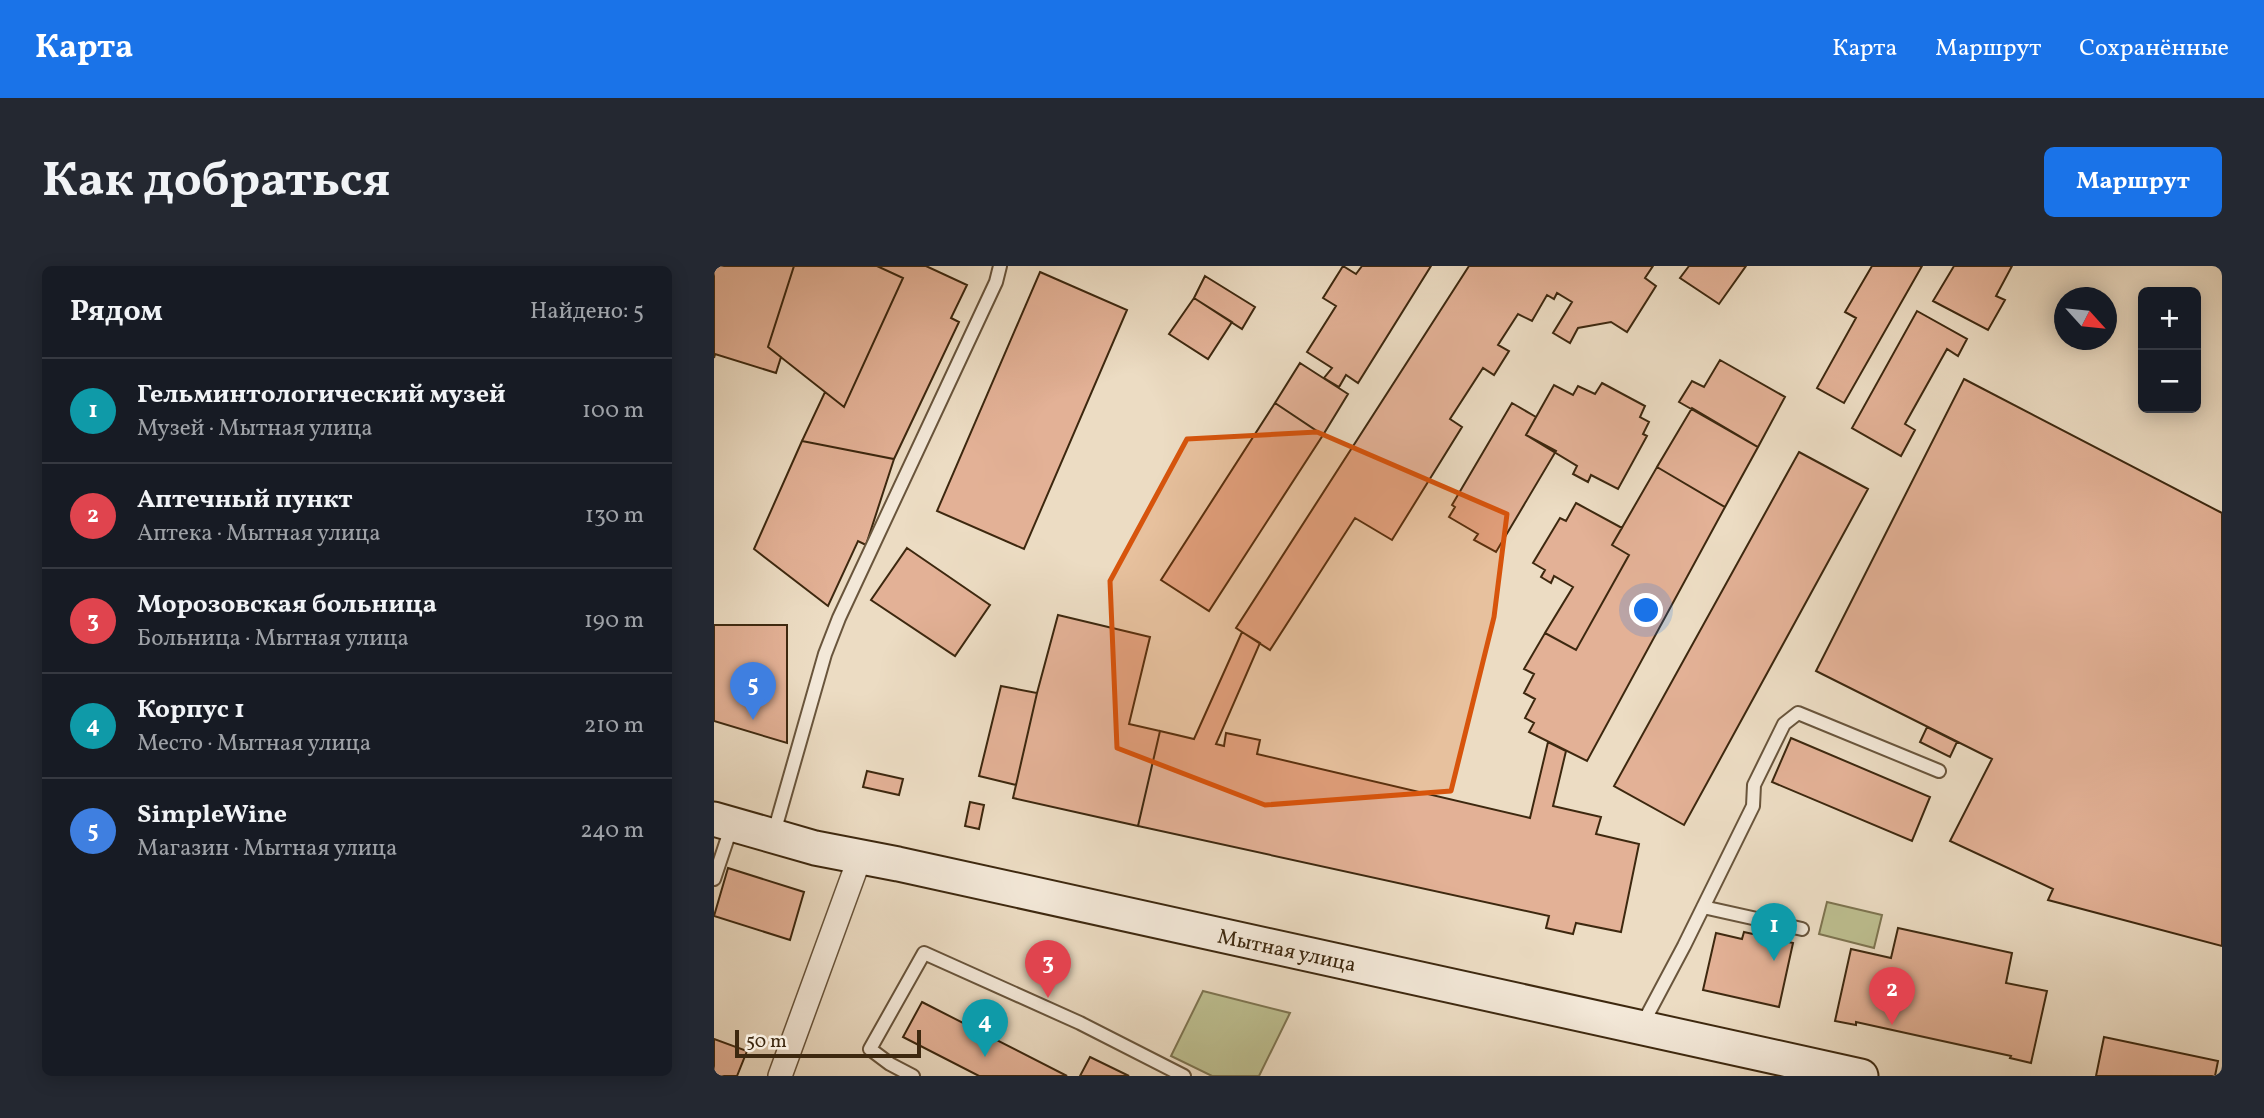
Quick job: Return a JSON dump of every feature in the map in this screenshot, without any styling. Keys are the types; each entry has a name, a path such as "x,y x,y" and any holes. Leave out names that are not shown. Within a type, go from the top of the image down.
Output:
{"main road":[{"name":"Мытная улица","path":"723,822 773,837 860,857 1861,1076"}],"street":[{"path":"780,1076 860,857"}],"lane":[{"path":"773,837 835,626 996,282 1000,266"},
{"path":"1641,1027 1753,806 1754,785 1784,724 1798,713 1939,771"},
{"path":"714,879 723,822"},
{"path":"1703,907 1802,929"},
{"path":"913,1076 870,1049 924,953 1080,1023 1184,1076"}],"highlighted area":[{"path":"1317,432 1507,514 1494,617 1451,791 1265,805 1117,748 1110,581 1187,439"}],"green space":[{"path":"1827,902 1882,915 1874,948 1819,934"},
{"path":"1203,991 1290,1013 1259,1076 1212,1076 1171,1056"}],"building":[{"path":"714,266 794,266 768,347 781,357 776,373 715,354 714,358"},
{"path":"794,266 877,266 903,278 844,407 768,347"},
{"path":"877,266 926,266 967,285 951,318 959,322 894,459 802,441 825,392 844,407 903,278"},
{"path":"1343,266 1356,274 1362,266 1431,266 1358,383 1346,375 1339,387 1324,378 1332,368 1307,352 1336,306 1323,298"},
{"path":"1469,266 1653,266 1645,278 1656,286 1627,332 1611,322 1578,328 1570,343 1553,333 1572,302 1557,293 1554,299 1547,295 1532,321 1518,314 1498,345 1509,351 1494,375 1483,368 1450,419 1462,427 1392,540 1355,518 1270,650 1236,628"},
{"path":"1689,266 1746,266 1719,304 1680,278"},
{"path":"1872,266 1922,266 1844,403 1817,388 1856,318 1845,312"},
{"path":"1954,266 2012,266 1996,296 2005,300 1988,330 1933,301"},
{"path":"1040,272 1127,310 1024,549 937,511"},
{"path":"1205,276 1255,307 1242,329 1194,298"},
{"path":"1194,298 1232,322 1208,359 1169,334"},
{"path":"1917,311 1967,339 1958,356 1947,349 1905,424 1915,430 1901,456 1852,428"},
{"path":"1720,360 1785,397 1758,447 1679,402 1692,381 1704,387"},
{"path":"1300,363 1348,394 1323,435 1275,403"},
{"path":"1964,379 2222,513 2222,946 2048,900 2053,889 1950,841 1992,759 1816,671"},
{"path":"1602,383 1645,406 1640,417 1649,422 1643,434 1647,436 1618,489 1591,475 1588,482 1573,474 1577,466 1526,435 1554,385 1573,395 1578,386 1595,394"},
{"path":"1275,403 1323,435 1209,611 1161,580"},
{"path":"1512,403 1536,417 1526,435 1556,451 1496,552 1474,540 1478,534 1449,517 1455,507 1452,505"},
{"path":"1692,408 1758,447 1725,507 1657,467"},
{"path":"802,441 894,459 866,545 858,541 828,606 754,549"},
{"path":"1799,452 1868,489 1684,825 1614,786"},
{"path":"1657,467 1725,507 1587,761 1529,732 1534,723 1525,718 1535,699 1524,693 1534,674 1524,669 1545,633 1576,650 1629,555 1612,545"},
{"path":"1576,503 1622,528 1612,545 1629,555 1576,650 1545,633 1573,587 1554,576 1551,583 1541,577 1545,570 1533,563 1560,518 1566,521"},
{"path":"907,548 990,605 955,656 871,600"},
{"path":"1058,615 1150,637 1129,724 1160,731 1138,826 1013,798"},
{"path":"714,625 787,625 787,743 714,721"},
{"path":"1242,632 1260,643 1216,744 1224,746 1226,733 1260,740 1257,754 1530,818 1548,742 1566,751 1553,806 1601,817 1596,834 1639,844 1621,932 1576,923 1573,934 1546,928 1549,916 1138,826 1160,731 1194,739"},
{"path":"1001,686 1037,693 1016,785 979,776"},
{"path":"1927,727 1957,742 1950,757 1920,742"},
{"path":"1791,738 1930,797 1912,841 1772,782"},
{"path":"867,771 903,779 899,795 863,787"},
{"path":"970,802 984,805 979,829 965,826"},
{"path":"728,868 804,892 790,940 714,916"},
{"path":"1898,928 2012,953 2006,983 2047,991 2031,1063 2010,1058 2011,1056 1856,1022 1856,1025 1835,1021 1851,949 1891,958"},
{"path":"1744,932 1793,943 1779,1007 1703,990 1716,933 1742,939"},
{"path":"922,1002 1067,1076 979,1076 903,1037"},
{"path":"2104,1037 2218,1061 2215,1076 2096,1076"},
{"path":"714,1039 747,1051 737,1076 714,1076"},
{"path":"1090,1057 1129,1076 1080,1076"}],"place":[{"name":"SimpleWine","path":"753,720"},
{"name":"Гельминтологический музей","path":"1774,961"},
{"name":"Морозовская больница","path":"1048,998"},
{"name":"Аптечный пункт","path":"1892,1025"},
{"name":"Корпус 1","path":"985,1057"}]}
